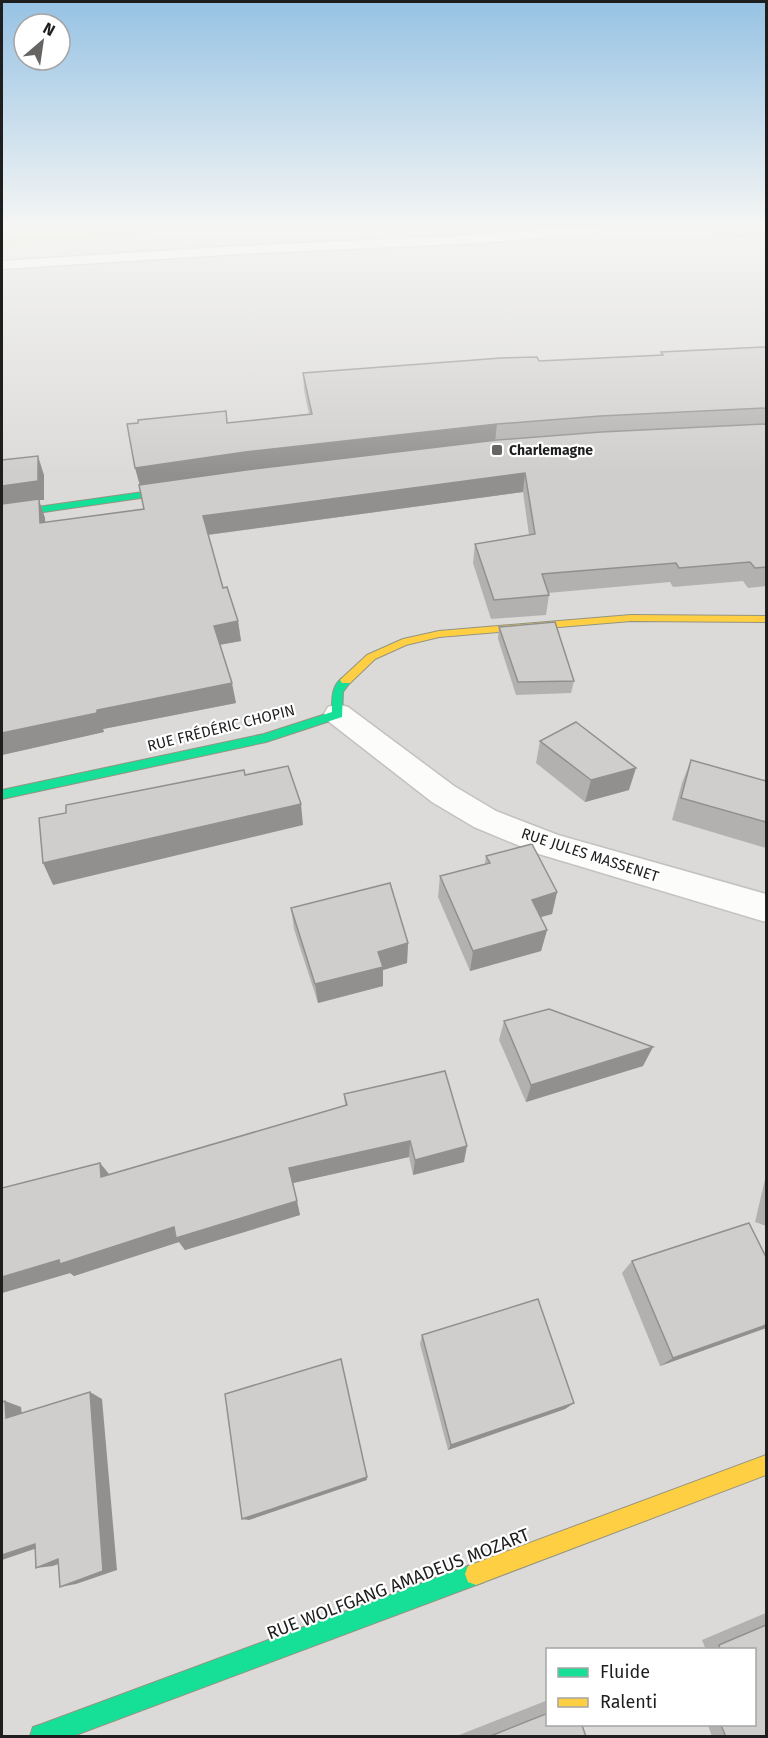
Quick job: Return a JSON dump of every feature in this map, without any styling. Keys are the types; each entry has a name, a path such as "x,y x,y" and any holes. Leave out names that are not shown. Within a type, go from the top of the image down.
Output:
{"street":[{"path":"2,515 202,486"},
{"path":"338,714 337,692 351,673 371,657 403,642 439,634 631,618 766,619"},
{"name":"RUE FRÉDÉRIC CHOPIN","path":"2,795 266,738 338,714"},
{"name":"RUE JULES MASSENET","path":"338,714 443,794 485,819 550,845 766,908"},
{"name":"RUE WOLFGANG AMADEUS MOZART","path":"42,1737 766,1465"}],"shaded area":[{"path":"2,310 766,310 766,1736 2,1736"}],"building":[{"path":"766,347 766,408 600,416 497,424 245,452 135,468 127,424 138,423 138,420 226,411 227,423 312,414 303,373 501,358 537,357 539,361"},
{"path":"766,424 766,567 755,568 750,562 679,568 676,563 542,574 549,595 494,600 475,544 535,534 525,473 203,516 223,588 227,587 238,621 214,626 232,683 97,710 97,713 2,733 2,504 39,499 40,523 144,509 139,485 246,470 497,440 601,432"},
{"path":"38,456 38,481 2,486 2,460"},
{"path":"555,622 574,681 518,682 499,627"},
{"path":"576,722 636,768 591,780 540,741"},
{"path":"691,760 766,781 766,822 681,798"},
{"path":"288,766 301,804 43,863 39,818 66,813 66,805 244,770 245,775"},
{"path":"532,844 557,892 532,900 547,930 473,951 440,876 490,863 486,856"},
{"path":"390,883 408,943 378,952 383,967 315,984 291,908"},
{"path":"549,1009 653,1047 531,1085 504,1021"},
{"path":"445,1071 467,1146 415,1160 410,1141 289,1168 297,1201 176,1238 174,1227 60,1264 59,1260 2,1277 2,1188 100,1163 101,1177 347,1105 344,1094"},
{"path":"749,1223 766,1257 766,1325 673,1358 632,1261"},
{"path":"538,1299 574,1403 451,1445 422,1335"},
{"path":"341,1359 367,1477 242,1519 225,1394"},
{"path":"90,1392 103,1571 60,1587 58,1559 36,1568 35,1544 2,1555 2,1402 5,1401 6,1418"},
{"path":"766,1625 766,1737 726,1737 721,1726 756,1726 756,1648 720,1648 719,1645"},
{"path":"546,1714 546,1726 582,1726 586,1737 488,1737"}],"traffic: fast":[{"path":"2,515 186,489"},
{"path":"2,795 266,738 338,714 337,692 346,680"},
{"path":"42,1736 476,1574"}],"traffic: slow":[{"path":"346,680 371,657 403,642 439,634 631,618 766,619"},
{"path":"476,1574 766,1465"}],"place":[{"name":"Charlemagne","path":"497,450"}]}
